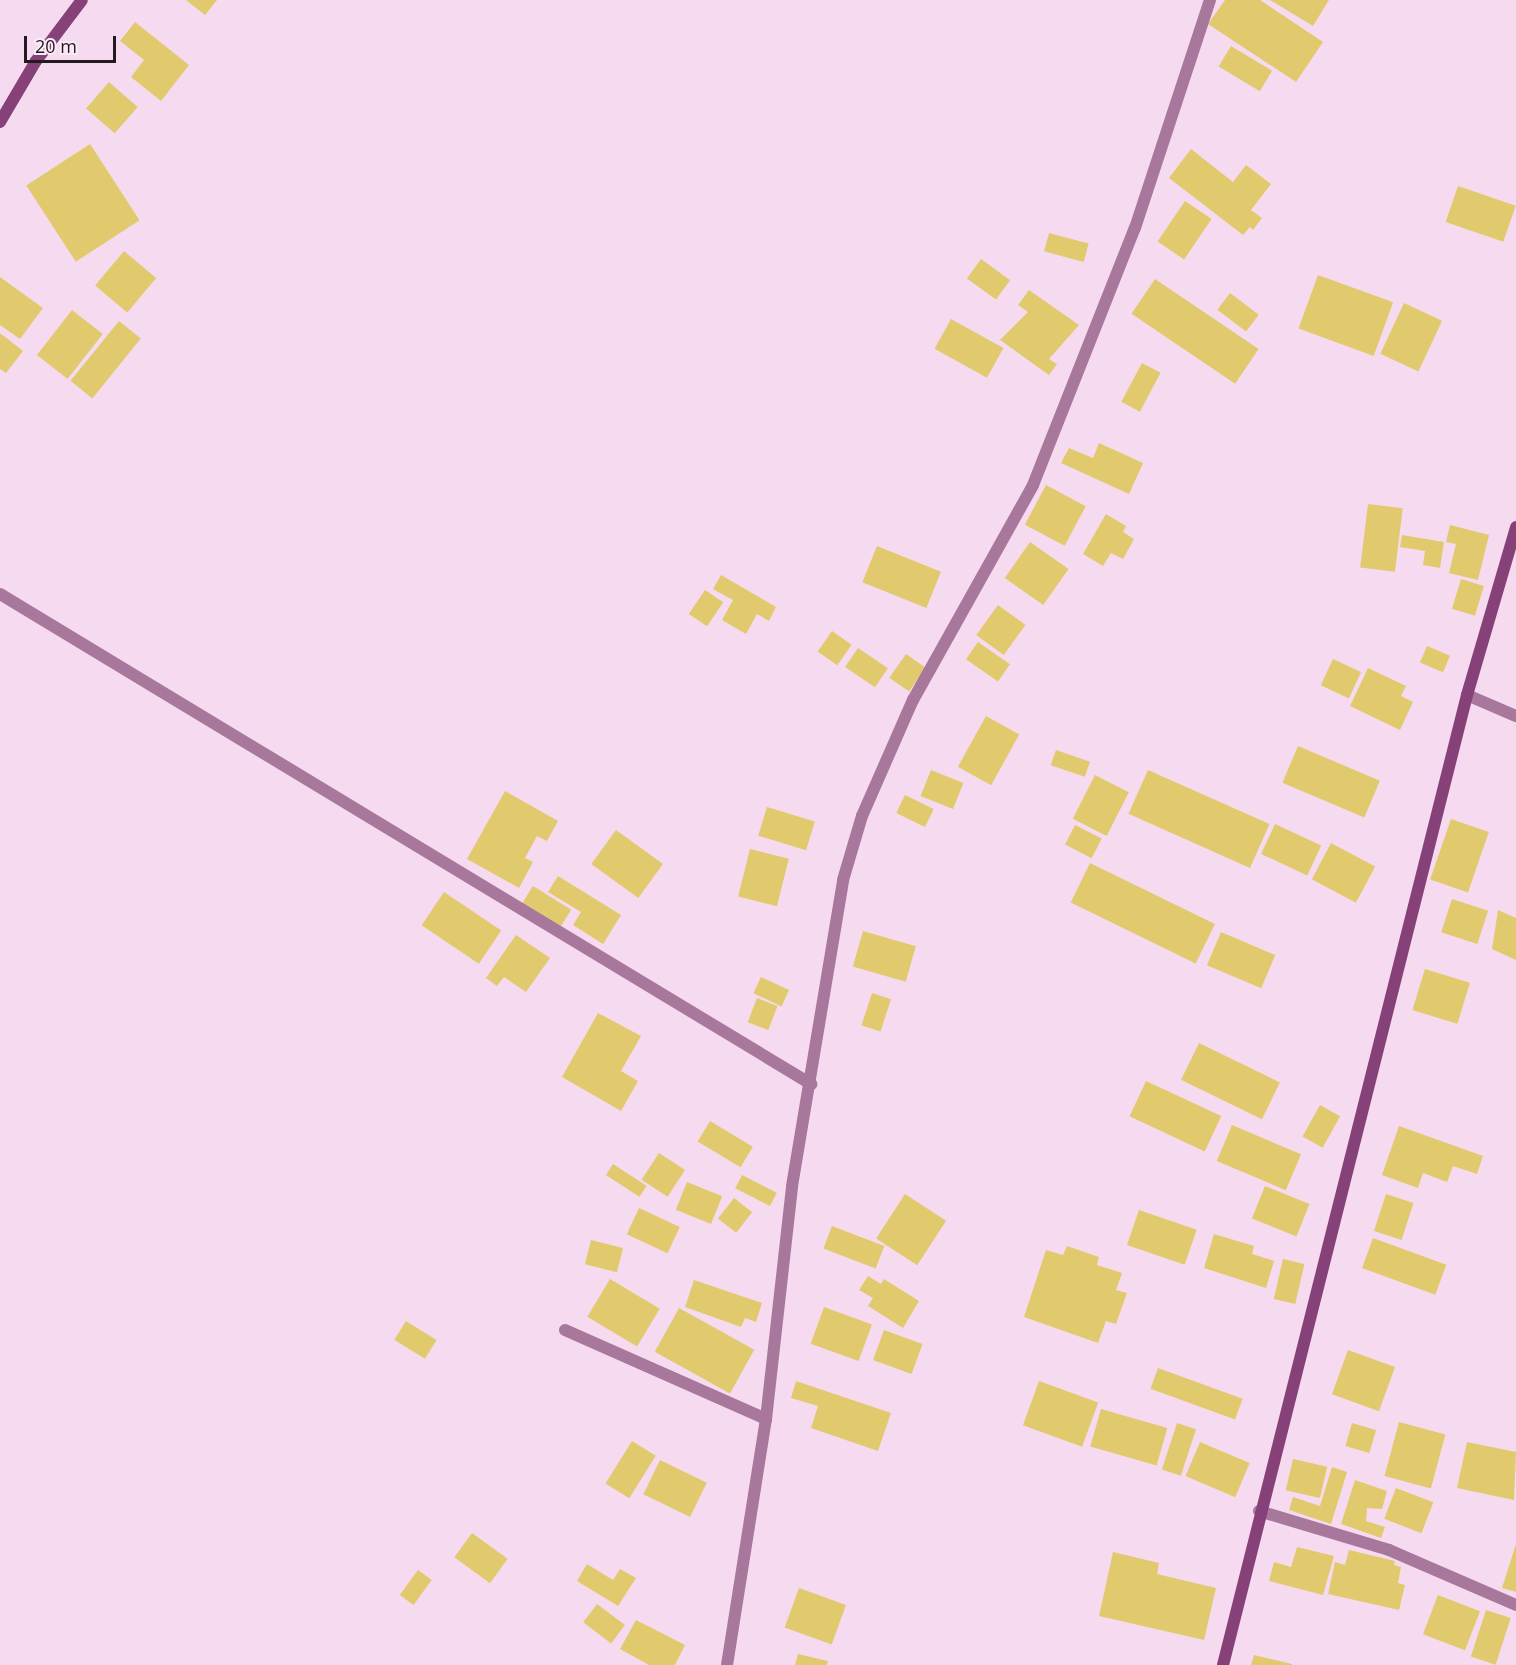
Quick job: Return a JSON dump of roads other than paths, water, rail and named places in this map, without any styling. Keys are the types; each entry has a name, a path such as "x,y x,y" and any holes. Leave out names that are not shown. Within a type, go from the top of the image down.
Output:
{"street":[{"path":"0,122 36,61 82,0"},
{"path":"727,1665 766,1419 792,1186 811,1084 843,880 862,816 913,700 1033,485 1135,228 1210,0"},
{"path":"1223,1665 1259,1511 1467,695 1516,527"},
{"path":"0,594 811,1084"},
{"path":"1467,695 1516,716"},
{"path":"565,1330 766,1419"},
{"path":"1259,1511 1389,1550 1516,1605"}]}
